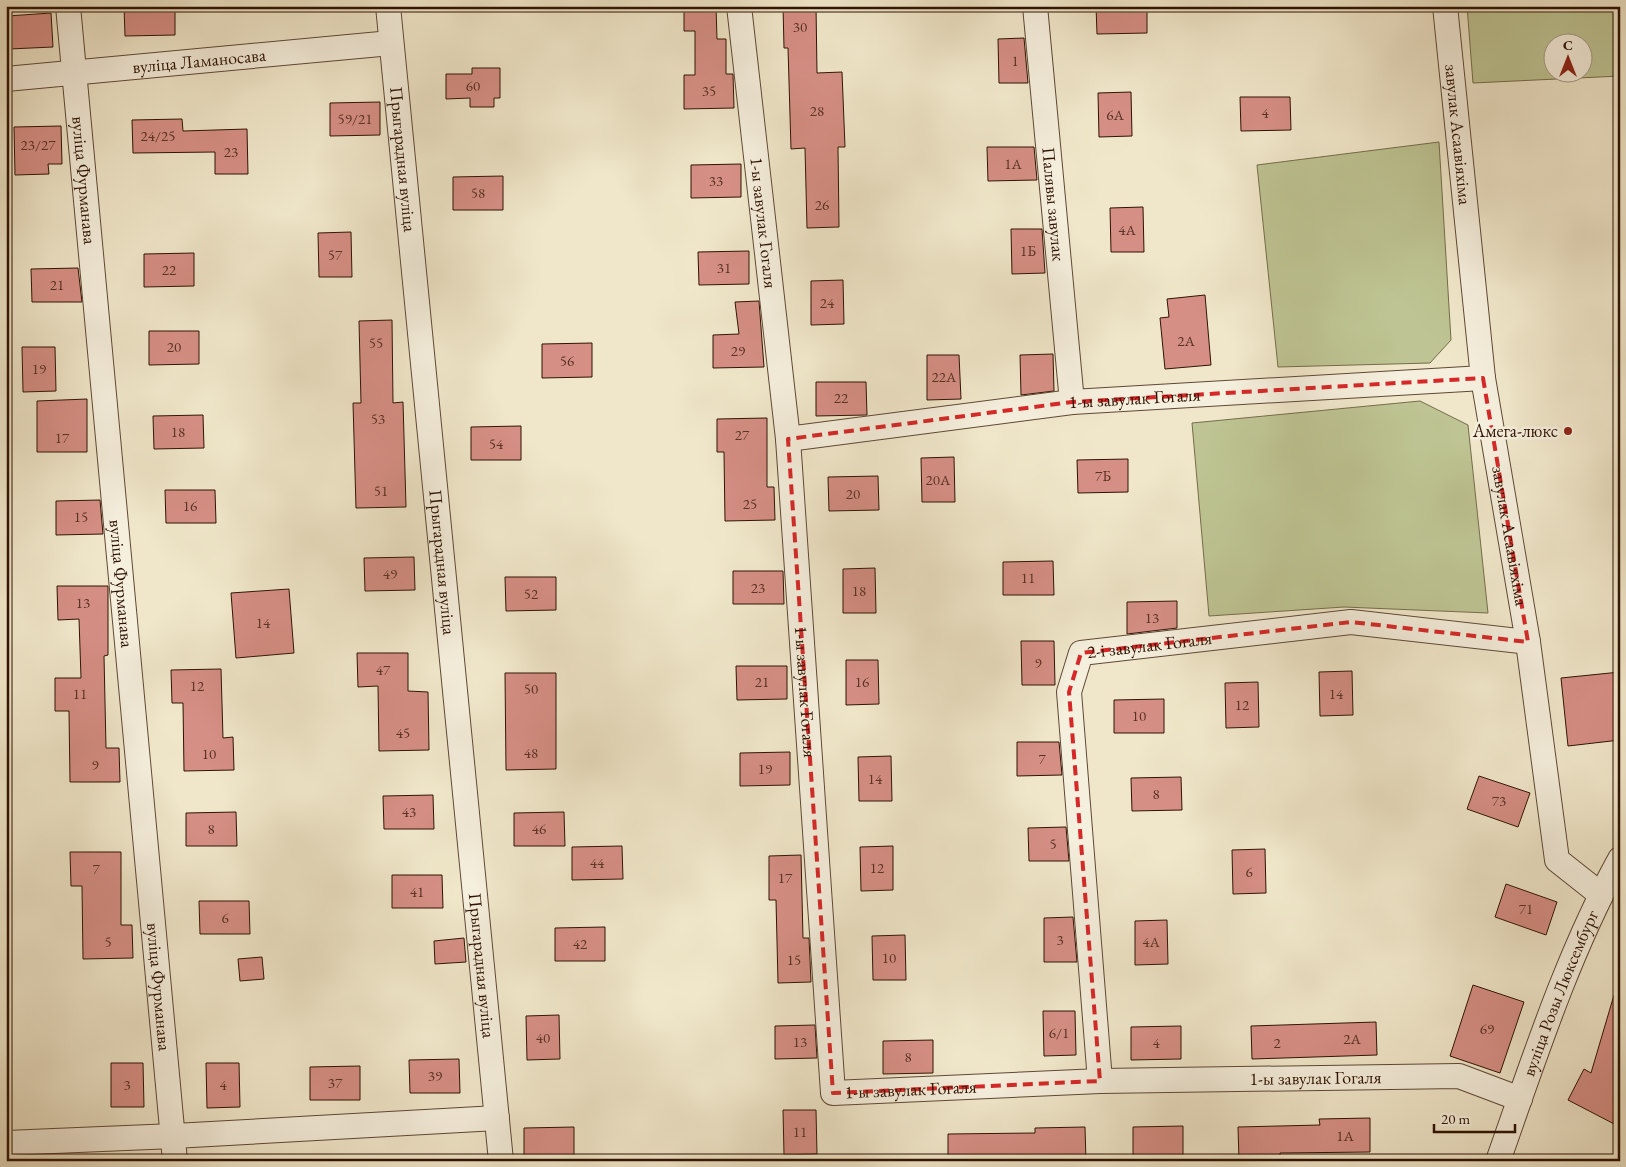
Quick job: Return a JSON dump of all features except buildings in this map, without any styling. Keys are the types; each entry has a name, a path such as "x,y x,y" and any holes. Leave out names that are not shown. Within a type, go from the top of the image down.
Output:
{"street":[{"name":"вуліца Фурманава","path":"68,6 175,1161"},
{"name":"Прыгарадная вуліца","path":"388,6 501,1161"},
{"name":"1-ы завулак Гогаля","path":"739,6 788,438 833,1093 1100,1081 1459,1076 1520,1099"},
{"name":"Палявы завулак","path":"1035,6 1072,402"},
{"name":"завулак Асаавіяхіма","path":"1445,6 1483,378 1528,642 1557,860 1600,894"},
{"name":"вуліца Ламаносава","path":"6,79 391,43"},
{"name":"1-ы завулак Гогаля","path":"788,438 1072,402 1483,378"},
{"name":"2-і завулак Гогаля","path":"1100,1081 1069,692 1081,653 1351,622 1528,642"},
{"name":"вуліца Розы Люксембург","path":"1498,1161 1520,1099 1600,894 1620,858"},
{"path":"6,1143 174,1136 497,1118"}],"highlighted area":[{"path":"1483,378 1528,642 1351,622 1081,653 1069,692 1100,1081 833,1093 788,439 1072,402"}],"green space":[{"path":"1467,6 1620,6 1620,76 1594,77 1594,32 1544,32 1544,80 1473,83"},
{"path":"1439,142 1451,340 1430,363 1278,367 1257,165"},
{"path":"1420,401 1468,425 1488,613 1344,607 1209,616 1192,423"}],"place":[{"name":"Амега-люкс","path":"1568,431"}]}
